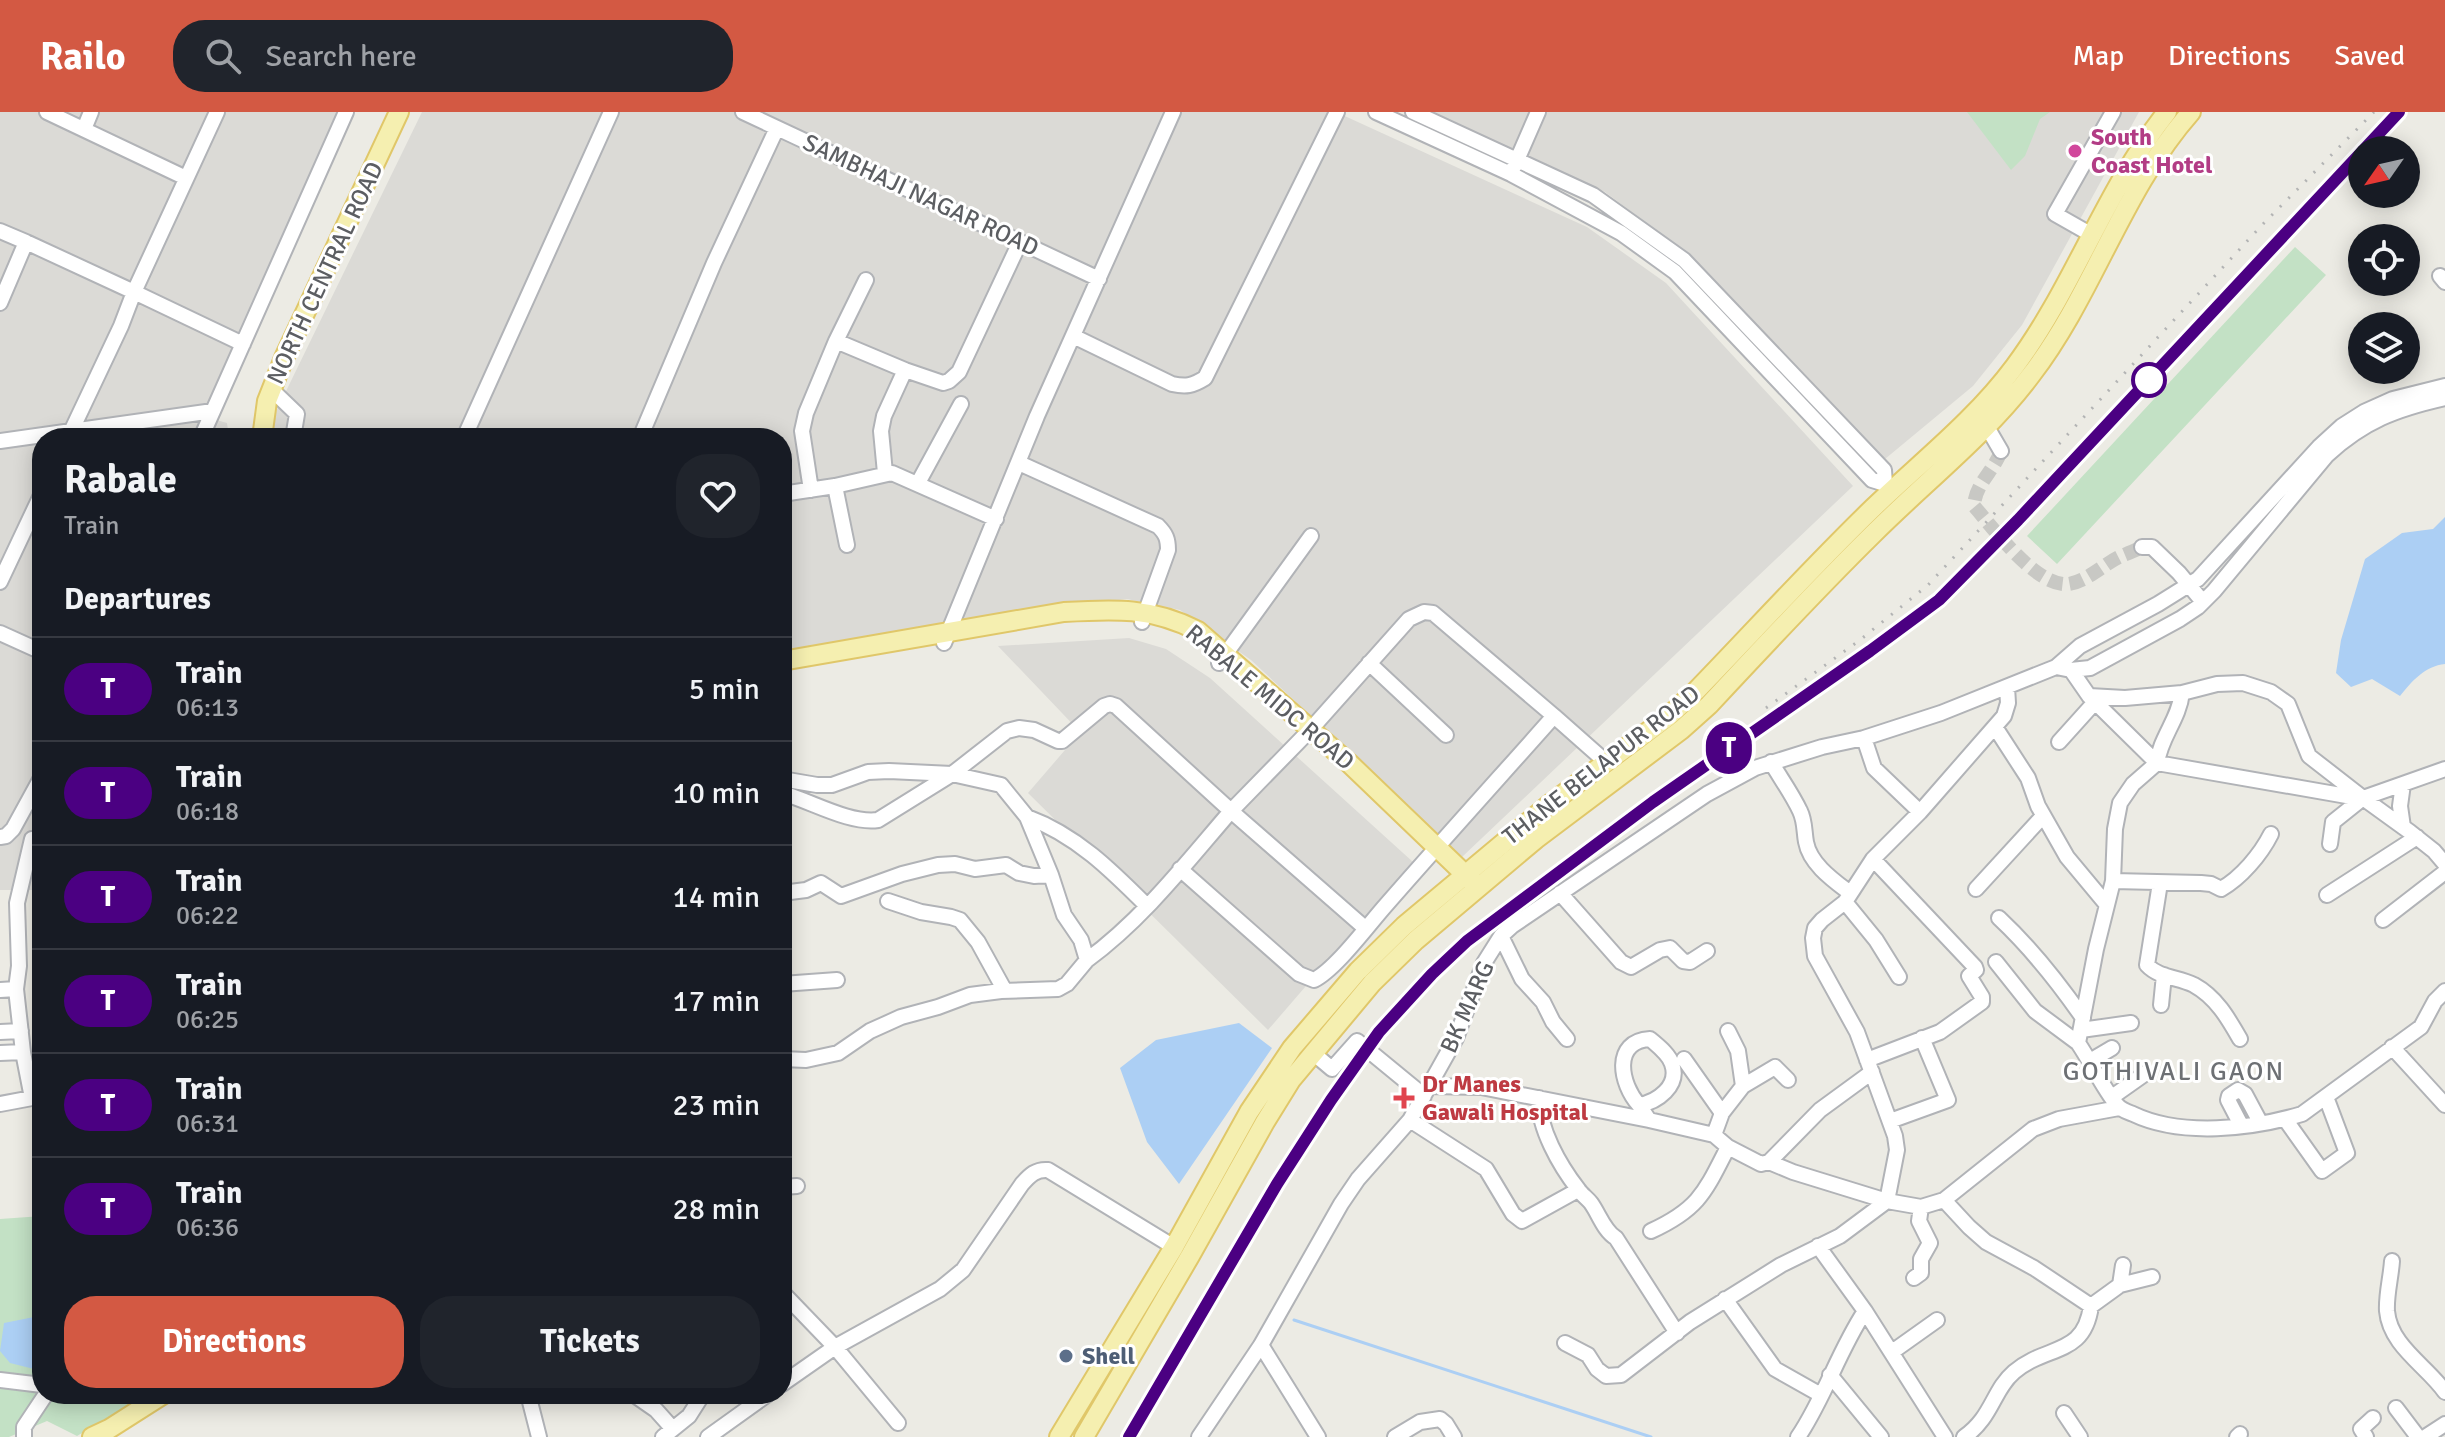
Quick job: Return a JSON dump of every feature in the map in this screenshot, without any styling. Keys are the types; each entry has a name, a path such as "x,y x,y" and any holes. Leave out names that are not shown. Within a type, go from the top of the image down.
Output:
{"main road":[{"name":"NORTH CENTRAL ROAD","path":"253,428 259,388 386,112"},
{"name":"NORTH CENTRAL ROAD","path":"263,428 267,401 284,358 399,112"},
{"name":"THANE BELAPUR ROAD","path":"1084,1437 1265,1122 1291,1080 1313,1053 1372,983 1550,804 1669,716 1819,563 1888,487 1974,414 2014,367 2055,304 2141,145 2167,112"},
{"name":"THANE BELAPUR ROAD","path":"1059,1437 1174,1247 1249,1112 1292,1048 1389,940 1562,818 1681,730 1709,705 1872,534 1987,427 2049,352 2137,188 2156,156 2191,112"},
{"name":"RABALE MIDC ROAD","path":"792,660 858,652 1071,616 1118,619 1144,616 1177,631 1222,658 1468,884"},
{"name":"RABALE MIDC ROAD","path":"792,667 858,652"},
{"path":"108,1435 150,1404"},
{"path":"108,1435 163,1404"}],"street":[{"path":"47,112 186,178"},
{"path":"84,129 91,112"},
{"path":"72,428 217,112"},
{"path":"205,428 346,112"},
{"path":"469,428 611,112"},
{"name":"SAMBHAJI NAGAR ROAD","path":"743,112 1099,279"},
{"path":"946,638 1073,336 1173,112"},
{"path":"1073,336 1172,384 1186,387 1205,378 1337,112"},
{"path":"1376,112 1625,226"},
{"path":"1413,112 1593,195 1675,272 1721,310 1872,480 1888,487"},
{"path":"1511,174 1538,112"},
{"path":"2092,235 2055,214 2113,112"},
{"path":"644,428 714,263 777,128"},
{"path":"0,231 243,344"},
{"path":"0,303 26,242"},
{"path":"836,341 905,370 943,383 949,381 959,372 1020,242"},
{"path":"811,490 802,431 806,413 866,280"},
{"path":"885,473 881,431 884,416 905,370"},
{"path":"2063,668 2080,646 2198,579 2342,426 2393,399 2445,386"},
{"path":"272,390 297,414 295,428"},
{"path":"2063,668 2090,668 2180,619 2203,602 2327,455 2349,435 2397,410 2445,398"},
{"path":"918,483 961,404"},
{"path":"111,428 213,411"},
{"path":"1987,427 2001,451"},
{"path":"0,441 32,438"},
{"path":"1019,463 1158,526 1165,533 1168,550 1144,616"},
{"path":"792,493 885,473 899,474 996,519"},
{"path":"835,486 847,545"},
{"path":"0,582 32,514"},
{"path":"1222,658 1311,536"},
{"path":"2142,547 2152,547 2203,602"},
{"path":"792,1059 806,1060 838,1053 870,1031 901,1017 970,995 1058,989 1067,984 1087,960 1147,906 1231,811 1308,734 1409,619 1424,612 1433,613 1606,762"},
{"path":"0,633 32,647"},
{"path":"1369,663 1446,735"},
{"path":"2063,668 2157,763 2363,798"},
{"name":"BK MARG","path":"1199,1437 1261,1345 1341,1204 1358,1179 1410,1120 1456,1038 1484,963 1501,936 1512,926 1707,794 1755,768 1941,713 2063,668"},
{"path":"2092,699 2182,693 2217,684 2243,683 2271,692 2288,704 2309,756 2417,837 2445,864"},
{"path":"1565,1343 1588,1355 1606,1376 1621,1375 1725,1299 1840,1236 1887,1201 1897,1150 1890,1121 1857,1032 1815,956 1815,928 1848,897 1873,859 1920,812 2004,716 2008,703 2007,687"},
{"path":"2080,1031 2113,881 2115,829 2120,803 2133,784 2157,763 2159,748 2174,721 2182,693"},
{"path":"2059,742 2092,699"},
{"path":"792,796 872,821 887,816 952,774 1007,731 1026,728 1062,741 1110,704 1116,706 1365,928"},
{"path":"1180,869 1299,974 1308,979 1320,977 1554,716"},
{"path":"1995,727 2028,778 2043,816 2067,857 2107,905"},
{"path":"1864,738 1874,768 1920,812"},
{"path":"1771,762 1800,812 1812,856 1848,897 1899,977"},
{"path":"2330,844 2333,822 2363,798 2445,769"},
{"path":"792,781 832,785 868,772 952,774 1001,785 1027,817 1064,915 1081,940 1087,960"},
{"path":"2403,784 2400,806 2403,827"},
{"path":"32,792 7,833 32,840"},
{"path":"1976,889 2043,816"},
{"path":"1027,817 1050,825 1071,839 1109,868 1147,906"},
{"path":"2113,881 2201,883 2221,889 2229,885 2264,848 2271,834"},
{"path":"2327,895 2417,837"},
{"path":"32,856 17,903 19,966 16,989 23,1052 32,1081"},
{"path":"1313,1053 1332,1069 1357,1041 1427,1091 1481,1087 1649,1120 1714,1135 1728,1147 1761,1164 1769,1162 1820,1110 1870,1066 1922,1038 1940,1032 1982,1002 1981,992 1969,976 1976,968 1873,859"},
{"path":"792,892 821,883 841,896 938,865 955,864 975,869 1006,865 1019,873 1051,875"},
{"path":"2383,920 2445,872"},
{"path":"2160,883 2147,965 2155,972 2195,986 2212,999 2226,1014 2240,1039"},
{"path":"1560,893 1621,962 1631,967 1660,950 1670,948 1683,961 1690,962 1707,951"},
{"path":"888,901 960,920 990,960 1005,991"},
{"path":"1999,918 2058,983 2090,1061 2116,1102 2146,1120 2184,1127 2212,1129 2302,1114 2421,1027 2435,1001 2445,991"},
{"path":"1501,936 1522,979 1543,1002 1553,1022 1567,1039"},
{"path":"1996,962 2035,1011 2080,1031 2131,1023"},
{"path":"2161,1005 2164,975"},
{"path":"792,983 837,980"},
{"path":"0,990 16,989"},
{"path":"0,1032 21,1031"},
{"path":"1728,1031 1738,1051 1743,1086"},
{"path":"1890,1121 1948,1100 1922,1038"},
{"path":"1639,1105 1661,1097 1674,1072 1669,1058 1650,1039 1640,1040 1624,1053 1624,1079 1630,1094 1649,1120"},
{"path":"2392,1047 2445,1105"},
{"path":"2090,1061 2112,1048"},
{"path":"0,1053 23,1052"},
{"path":"1684,1059 1722,1113"},
{"path":"1714,1135 1722,1113 1743,1086 1775,1067 1788,1080"},
{"path":"1769,1162 1887,1201 1921,1207 1944,1200 2033,1129 2116,1102 2146,1073"},
{"path":"2241,1125 2228,1100 2238,1090 2245,1094 2260,1122"},
{"path":"2285,1119 2322,1171 2348,1159 2326,1097"},
{"path":"0,1104 32,1098"},
{"path":"1539,1098 1544,1129 1558,1158 1578,1190 1616,1238 1677,1333"},
{"path":"1410,1120 1486,1169 1513,1214 1522,1221 1578,1190"},
{"path":"1651,1231 1671,1222 1696,1203 1707,1189 1728,1147"},
{"path":"792,1377 835,1347 940,1289 963,1270 1022,1184 1031,1174 1041,1170 1048,1170 1174,1247"},
{"path":"1944,1200 1986,1242 2034,1268 2091,1306"},
{"path":"1914,1278 1921,1273 1921,1259 1930,1243 1919,1221 1921,1207"},
{"path":"1818,1246 1865,1311 1945,1437"},
{"path":"2392,1261 2387,1312 2395,1334 2445,1392"},
{"path":"2120,1285 2123,1265"},
{"path":"1964,1437 1987,1415 2012,1374 2031,1359 2073,1343 2079,1337 2089,1322 2091,1306 2120,1285 2152,1277"},
{"path":"1725,1299 1775,1369 1821,1395"},
{"path":"792,1302 835,1347 898,1423"},
{"path":"1798,1437 1848,1337 1865,1311"},
{"path":"1892,1352 1937,1320"},
{"path":"1261,1345 1318,1437"},
{"path":"1830,1375 1881,1437"},
{"path":"0,1380 32,1384"},
{"path":"24,1437 24,1427 39,1404"},
{"path":"531,1404 539,1437"},
{"path":"647,1404 656,1410 668,1433 689,1416 697,1404"},
{"path":"708,1437 754,1404"},
{"path":"2396,1408 2418,1437"},
{"path":"2064,1413 2080,1437"},
{"path":"2366,1437 2361,1429 2373,1418"},
{"path":"1395,1437 1420,1422 1440,1419 1454,1437"},
{"path":"2425,1437 2445,1424"}],"shaded area":[{"path":"0,112 337,112 202,416 227,423 228,428 32,428 32,890 0,890"},
{"path":"422,112 1336,112 1587,227 1666,283 1853,486 1462,857 1251,660 1180,610 1127,599 1062,607 792,654 792,428 271,428 271,422"},
{"path":"1433,112 2139,112 2022,325 1973,386 1885,459 1692,257 1605,192"},
{"path":"1129,638 1166,649 1210,678 1413,862 1268,1030 1028,793 1082,734 998,646"}],"green space":[{"path":"1967,112 2050,112 2040,119 2025,156 2011,170"},
{"path":"2295,247 2326,275 2057,564 2027,536"},
{"path":"32,1217 32,1404 130,1404 77,1436 47,1421 9,1437 0,1437 0,1219"}],"water":[{"path":"2445,517 2445,664 2425,671 2400,696 2372,679 2351,687 2336,673 2341,640 2365,559 2402,533 2433,529"},
{"path":"1239,1023 1272,1048 1179,1184 1147,1142 1120,1068 1156,1040"},
{"path":"32,1317 32,1368 10,1363 0,1351 4,1323"}],"waterway":[{"path":"1294,1320 1651,1437"}],"tunnel":[{"path":"2001,451 1981,484 1974,506 2017,555 2043,577 2057,583 2076,582 2142,547"}],"railway":[{"path":"1766,708 1860,640 1928,585 2264,223 2374,112"},
{"path":"1129,1437 1277,1184 1331,1100 1379,1032 1432,974 1467,941 1653,802 1939,600 2018,520 2399,112"}],"train":[{"name":"T","path":"1129,1437 1277,1184 1331,1100 1379,1032 1432,974 1467,941 1653,802 1939,600 2018,520 2399,112"}],"place":[{"name":"South Coast Hotel","path":"2075,151"},
{"name":"Dr Manes Gawali Hospital","path":"1404,1098"},
{"name":"Shell","path":"1066,1356"}],"district":[{"name":"GOTHIVALI GAON","path":"2174,1071"}]}
